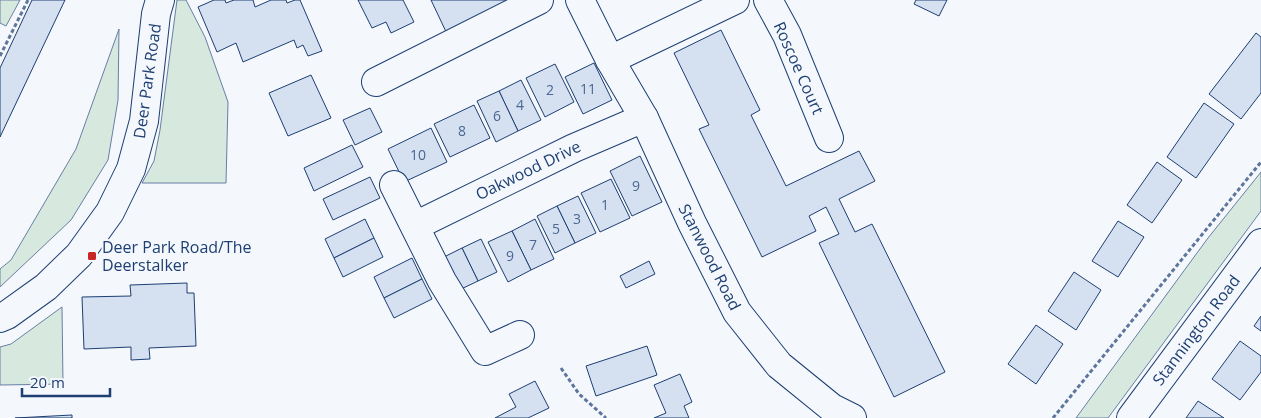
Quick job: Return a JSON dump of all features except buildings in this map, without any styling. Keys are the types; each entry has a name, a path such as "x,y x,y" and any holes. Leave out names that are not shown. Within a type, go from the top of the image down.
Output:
{"street":[{"name":"Deer Park Road","path":"0,318 46,288 79,255 110,212 131,170 144,121 156,14 160,0"},
{"path":"376,82 539,0"},
{"name":"Stanwood Road","path":"580,0 610,60 644,118 692,223 736,312 779,365 836,415"},
{"path":"610,60 735,0"},
{"name":"Roscoe Court","path":"768,0 787,36 829,138"},
{"name":"Oakwood Drive","path":"415,226 574,148 644,118"},
{"path":"394,185 442,281 485,350 520,335"},
{"name":"Stannington Road","path":"1130,418 1261,243"}],"path":[{"path":"0,56 28,0"},
{"path":"1053,418 1261,162"},
{"path":"561,368 579,394 606,418"}],"shaded area":[{"path":"0,0 20,0 6,26 0,23"},
{"path":"177,0 186,0 205,37 228,102 226,183 142,183 154,161 160,130"},
{"path":"119,29 118,100 108,160 71,220 0,287 0,269 11,260 76,149"},
{"path":"1261,172 1261,211 1108,418 1076,418 1208,238"},
{"path":"62,307 63,384 0,385 0,347 11,344"}],"place":[{"name":"Deer Park Road/The Deerstalker","path":"92,256"}]}
